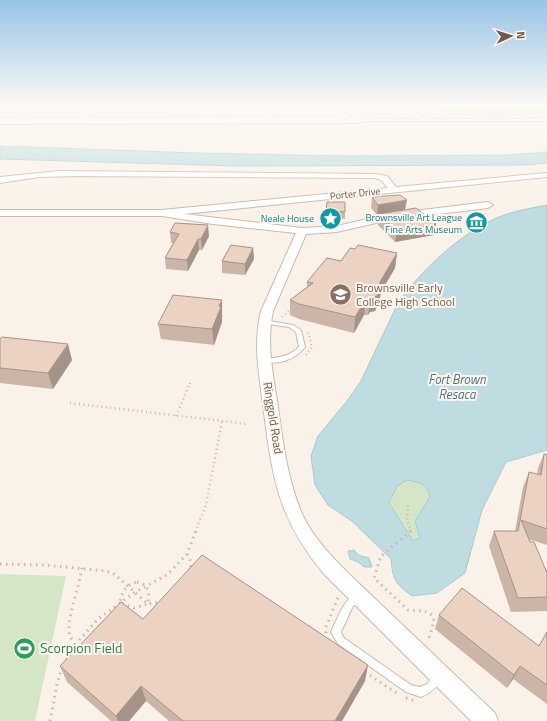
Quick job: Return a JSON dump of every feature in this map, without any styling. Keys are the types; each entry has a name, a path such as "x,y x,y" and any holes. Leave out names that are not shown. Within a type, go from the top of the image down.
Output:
{"street":[{"path":"0,180 18,176 65,172 278,177 376,176 384,178 393,189"},
{"name":"Porter Drive","path":"162,213 547,175"},
{"path":"0,213 162,213 213,221 302,231 337,229 389,217 488,205"},
{"name":"Ringgold Road","path":"302,231 263,322 262,341 264,361 284,488 303,532 323,559 358,596 487,721"}],"lane":[{"path":"263,322 291,326 299,331 302,347 298,353 289,358 264,361"},
{"path":"358,596 350,603 336,632 341,641 409,689 421,692 430,687 439,674"}],"path":[{"path":"280,319 294,306"},
{"path":"176,416 191,380"},
{"path":"70,403 248,424"},
{"path":"50,721 60,673 75,645 98,619 134,593 148,587 168,574 187,554 206,505 222,421"},
{"path":"408,505 406,516 407,526 411,531 381,556 374,578 408,610 424,611 432,615 434,621 422,658"},
{"path":"187,554 190,560 191,570"},
{"path":"0,564 45,565 106,571 113,573 148,604"},
{"path":"82,568 77,594 69,622 69,635 75,645 84,650"},
{"path":"120,603 121,594 127,586 137,582 148,587"},
{"path":"148,587 148,604"},
{"path":"120,603 130,608 137,609 148,604 165,601"}],"green space":[{"path":"407,480 425,486 430,497 415,521 420,538 412,541 389,503 397,486"},
{"name":"Scorpion Field","path":"0,574 66,576 35,721 0,721"}],"water":[{"path":"0,146 196,153 345,156 508,155 547,152 547,163 525,165 234,166 0,159"},
{"name":"Fort Brown Resaca","path":"547,205 547,450 506,462 482,510 465,573 437,593 412,596 396,581 391,559 353,522 328,505 315,485 311,456 318,436 347,401 361,381 398,303 430,265 457,242 485,223 511,213","holes":["407,480 425,486 430,497 415,521 420,538 413,541 389,503 397,486"]},
{"path":"354,550 358,555 369,558 372,567 364,567 358,562 350,559 348,551"}],"building":[{"path":"400,195 407,200 378,205 372,197"},
{"path":"327,202 345,202 345,212 326,211"},
{"path":"416,208 436,224 397,231 379,214"},
{"path":"175,223 208,225 201,239 198,239 187,260 165,258 179,234 170,232"},
{"path":"231,245 253,248 245,264 222,261"},
{"path":"358,245 397,253 380,282 379,285 381,288 377,296 371,297 370,300 366,299 355,317 299,304 290,300 313,283 307,282 327,258 341,261 350,248 355,249"},
{"path":"173,295 222,300 219,306 221,307 212,329 158,324"},
{"path":"2,337 68,344 48,373 0,368 0,339"},
{"path":"544,454 547,455 547,529 521,520 530,542 534,542 547,573 547,597 518,598 494,531 518,531 529,472 541,475"},
{"path":"202,555 368,665 335,721 183,721 141,686 116,716 60,666 121,602 143,619"},
{"path":"462,588 539,646 547,632 547,685 520,666 514,675 439,615"}],"place":[{"name":"Neale House","path":"330,218"},
{"name":"Brownsville Art League Fine Arts Museum","path":"477,223"},
{"name":"Brownsville Early College High School","path":"341,295"},
{"name":"Scorpion Field","path":"25,648"}]}
